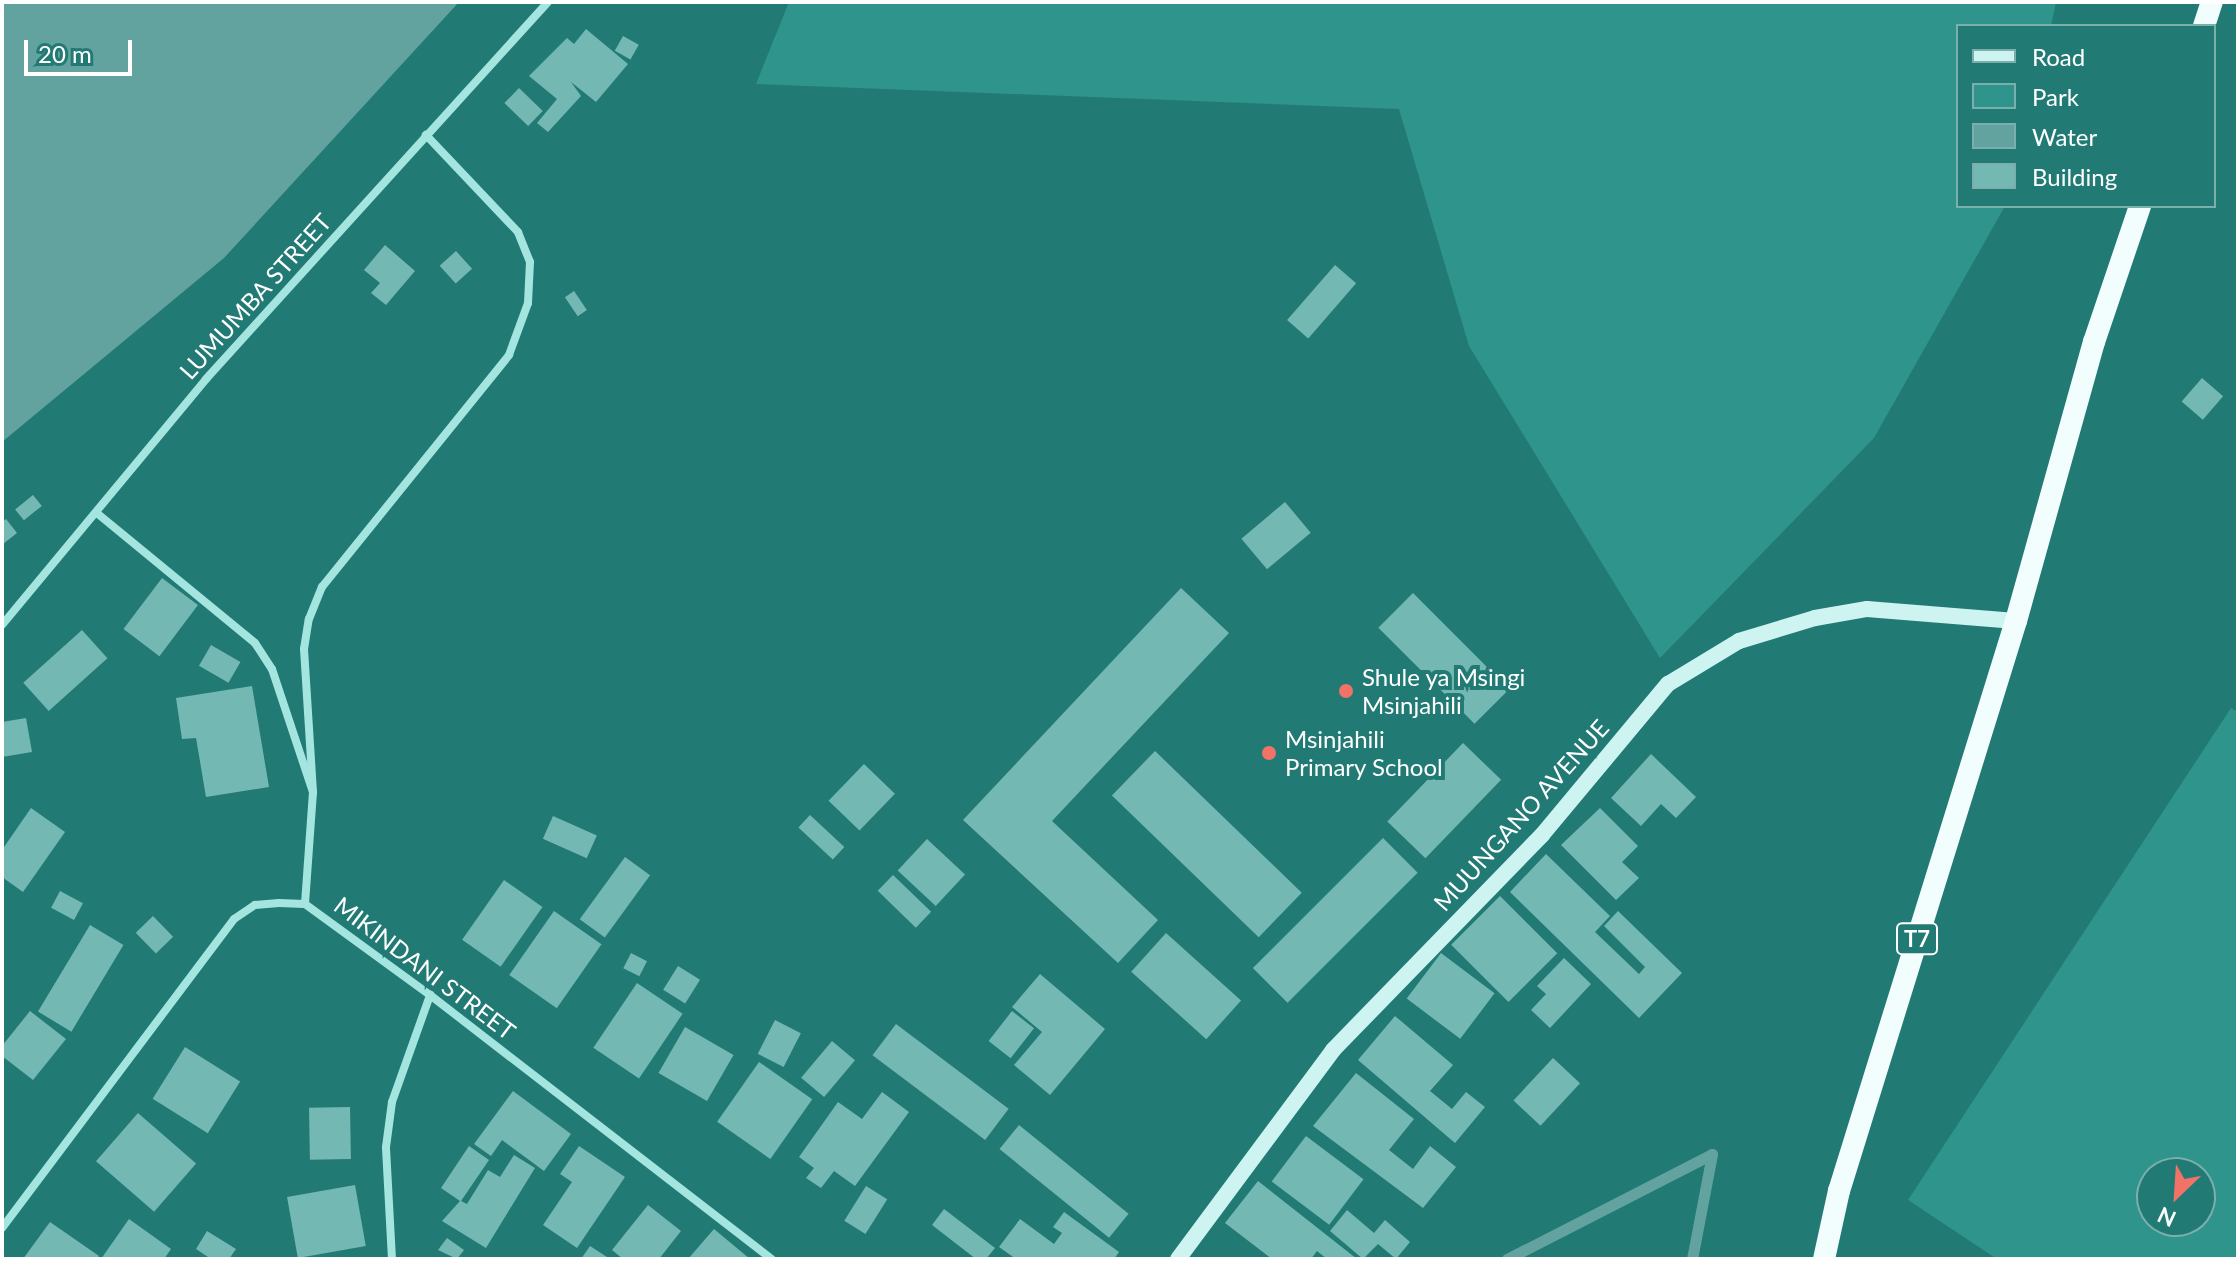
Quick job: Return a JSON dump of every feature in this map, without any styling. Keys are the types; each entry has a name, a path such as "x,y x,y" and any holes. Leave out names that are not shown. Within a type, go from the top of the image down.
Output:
{"highway":[{"path":"2205,24 2212,2"},
{"name":"T7","path":"1824,1259 1839,1191 2016,621 2094,342 2139,208"}],"main road":[{"name":"MUUNGANO AVENUE","path":"1178,1259 1333,1050 1542,835 1668,684 1739,641 1815,618 1867,609 2016,621"}],"street":[{"name":"LUMUMBA STREET","path":"2,625 98,514 206,379 548,2"},
{"path":"305,904 313,792 304,649 309,619 322,587 509,355 528,303 530,262 518,232 426,135"},
{"path":"98,514 255,643 272,669 313,792"},
{"name":"MIKINDANI STREET","path":"2,1228 234,919 255,905 305,904 430,995 772,1259"},
{"path":"392,1259 388,1132 392,1102 430,995"}],"green space":[{"path":"789,2 2056,2 2051,24 1956,24 1956,208 2004,208 1874,438 1660,658 1469,346 1399,109 756,84"},
{"path":"2231,708 2238,712 2238,1259 1997,1259 1908,1200"}],"water":[{"path":"2,2 459,2 224,258 2,442"}],"building":[{"path":"586,29 628,64 596,102 571,82 581,96 548,132 537,123 557,99 529,76 567,38 574,44"},
{"path":"623,36 639,45 631,60 615,51"},
{"path":"519,88 543,111 528,126 504,103"},
{"path":"385,245 415,271 386,305 371,293 380,283 364,270"},
{"path":"456,251 472,269 456,284 440,266"},
{"path":"1335,265 1356,283 1308,338 1287,320"},
{"path":"574,291 587,310 578,316 565,297"},
{"path":"2202,378 2223,396 2203,420 2182,401"},
{"path":"33,495 42,506 24,520 15,509"},
{"path":"1285,502 1311,533 1267,569 1241,539"},
{"path":"6,519 17,533 3,544 2,522"},
{"path":"162,578 198,605 159,656 123,629"},
{"path":"1181,588 1229,633 1052,821 1158,920 1118,963 963,820"},
{"path":"1413,593 1509,689 1475,724 1378,628"},
{"path":"82,630 107,658 49,711 23,683"},
{"path":"211,645 240,662 228,683 199,666"},
{"path":"252,686 269,787 206,797 196,738 182,739 176,698"},
{"path":"26,718 32,752 2,757 2,722"},
{"path":"1463,743 1501,780 1425,858 1387,821"},
{"path":"1155,751 1302,893 1259,937 1112,796"},
{"path":"1651,754 1696,797 1676,818 1661,804 1641,826 1611,798"},
{"path":"864,764 895,794 860,831 829,801"},
{"path":"31,808 65,832 23,892 2,877 2,850"},
{"path":"1600,808 1638,846 1622,862 1639,878 1616,900 1561,845"},
{"path":"810,815 844,847 833,859 798,827"},
{"path":"553,816 597,836 587,858 543,839"},
{"path":"1383,838 1418,873 1288,1003 1253,968"},
{"path":"927,839 965,874 936,906 898,870"},
{"path":"1546,854 1610,916 1595,932 1639,974 1645,967 1604,926 1618,911 1682,973 1639,1018 1510,892"},
{"path":"625,857 650,875 605,938 580,919"},
{"path":"893,875 931,912 916,928 878,891"},
{"path":"504,880 543,907 501,967 462,940"},
{"path":"60,891 83,903 74,920 51,908"},
{"path":"1500,896 1557,953 1508,1002 1451,945"},
{"path":"554,911 602,944 557,1008 509,975"},
{"path":"153,916 173,937 156,954 136,933"},
{"path":"90,925 123,945 71,1032 38,1012"},
{"path":"1166,933 1241,1001 1206,1039 1131,972"},
{"path":"631,953 647,961 639,976 623,968"},
{"path":"1441,953 1495,993 1460,1039 1407,999"},
{"path":"1564,958 1591,984 1550,1028 1531,1010 1546,994 1537,986"},
{"path":"678,966 700,980 685,1004 663,990"},
{"path":"1040,974 1105,1029 1050,1095 1014,1065 1042,1032 1012,1007"},
{"path":"637,983 683,1014 639,1078 593,1048"},
{"path":"30,1011 66,1039 33,1080 2,1056 2,1046"},
{"path":"1012,1011 1034,1028 1011,1058 989,1041"},
{"path":"1395,1016 1453,1065 1430,1091 1452,1109 1466,1092 1485,1107 1455,1143 1358,1060"},
{"path":"775,1020 801,1033 784,1067 758,1054"},
{"path":"896,1024 1009,1109 985,1140 873,1055"},
{"path":"685,1027 733,1055 707,1101 658,1073"},
{"path":"832,1041 855,1060 824,1097 801,1078"},
{"path":"185,1047 240,1081 208,1133 153,1099"},
{"path":"1553,1058 1580,1083 1541,1126 1513,1100"},
{"path":"759,1062 812,1099 770,1159 717,1122"},
{"path":"1356,1073 1414,1119 1389,1150 1413,1169 1430,1146 1456,1167 1423,1208 1313,1126"},
{"path":"513,1091 571,1134 544,1171 502,1140 491,1156 474,1144"},
{"path":"882,1092 909,1112 855,1186 834,1171 821,1188 806,1178 814,1168 799,1157 838,1102 862,1119"},
{"path":"350,1107 351,1159 310,1160 309,1108"},
{"path":"138,1113 196,1164 154,1212 96,1161"},
{"path":"1019,1125 1129,1214 1109,1238 999,1149"},
{"path":"1306,1136 1364,1179 1329,1225 1272,1182"},
{"path":"469,1146 489,1160 461,1201 467,1204 488,1170 500,1177 514,1155 535,1168 486,1248 442,1221 460,1201 441,1188"},
{"path":"579,1146 625,1177 577,1248 543,1225 572,1182 560,1174"},
{"path":"1258,1181 1357,1259 1327,1259 1317,1251 1311,1259 1272,1259 1225,1223"},
{"path":"355,1185 366,1246 298,1258 287,1197"},
{"path":"866,1186 887,1199 865,1234 844,1221"},
{"path":"648,1205 681,1231 659,1259 623,1259 612,1250"},
{"path":"944,1209 995,1248 986,1259 976,1259 932,1225"},
{"path":"1347,1210 1374,1233 1385,1220 1410,1242 1396,1259 1378,1244 1363,1259 1330,1231"},
{"path":"1064,1212 1119,1252 1114,1259 1016,1259 999,1247 1020,1219 1054,1244 1062,1233 1053,1227"},
{"path":"129,1219 171,1249 164,1259 101,1259"},
{"path":"50,1222 99,1256 97,1259 23,1259"},
{"path":"714,1229 750,1259 688,1259"},
{"path":"207,1231 236,1249 229,1259 211,1259 196,1249"},
{"path":"447,1238 464,1250 457,1259 438,1250"},
{"path":"590,1246 610,1259 581,1259"}],"waterway":[{"path":"1507,1259 1712,1154"},
{"path":"1692,1259 1712,1154"}],"place":[{"name":"Shule ya Msingi Msinjahili","path":"1346,691"},
{"name":"Msinjahili Primary School","path":"1269,753"}]}
